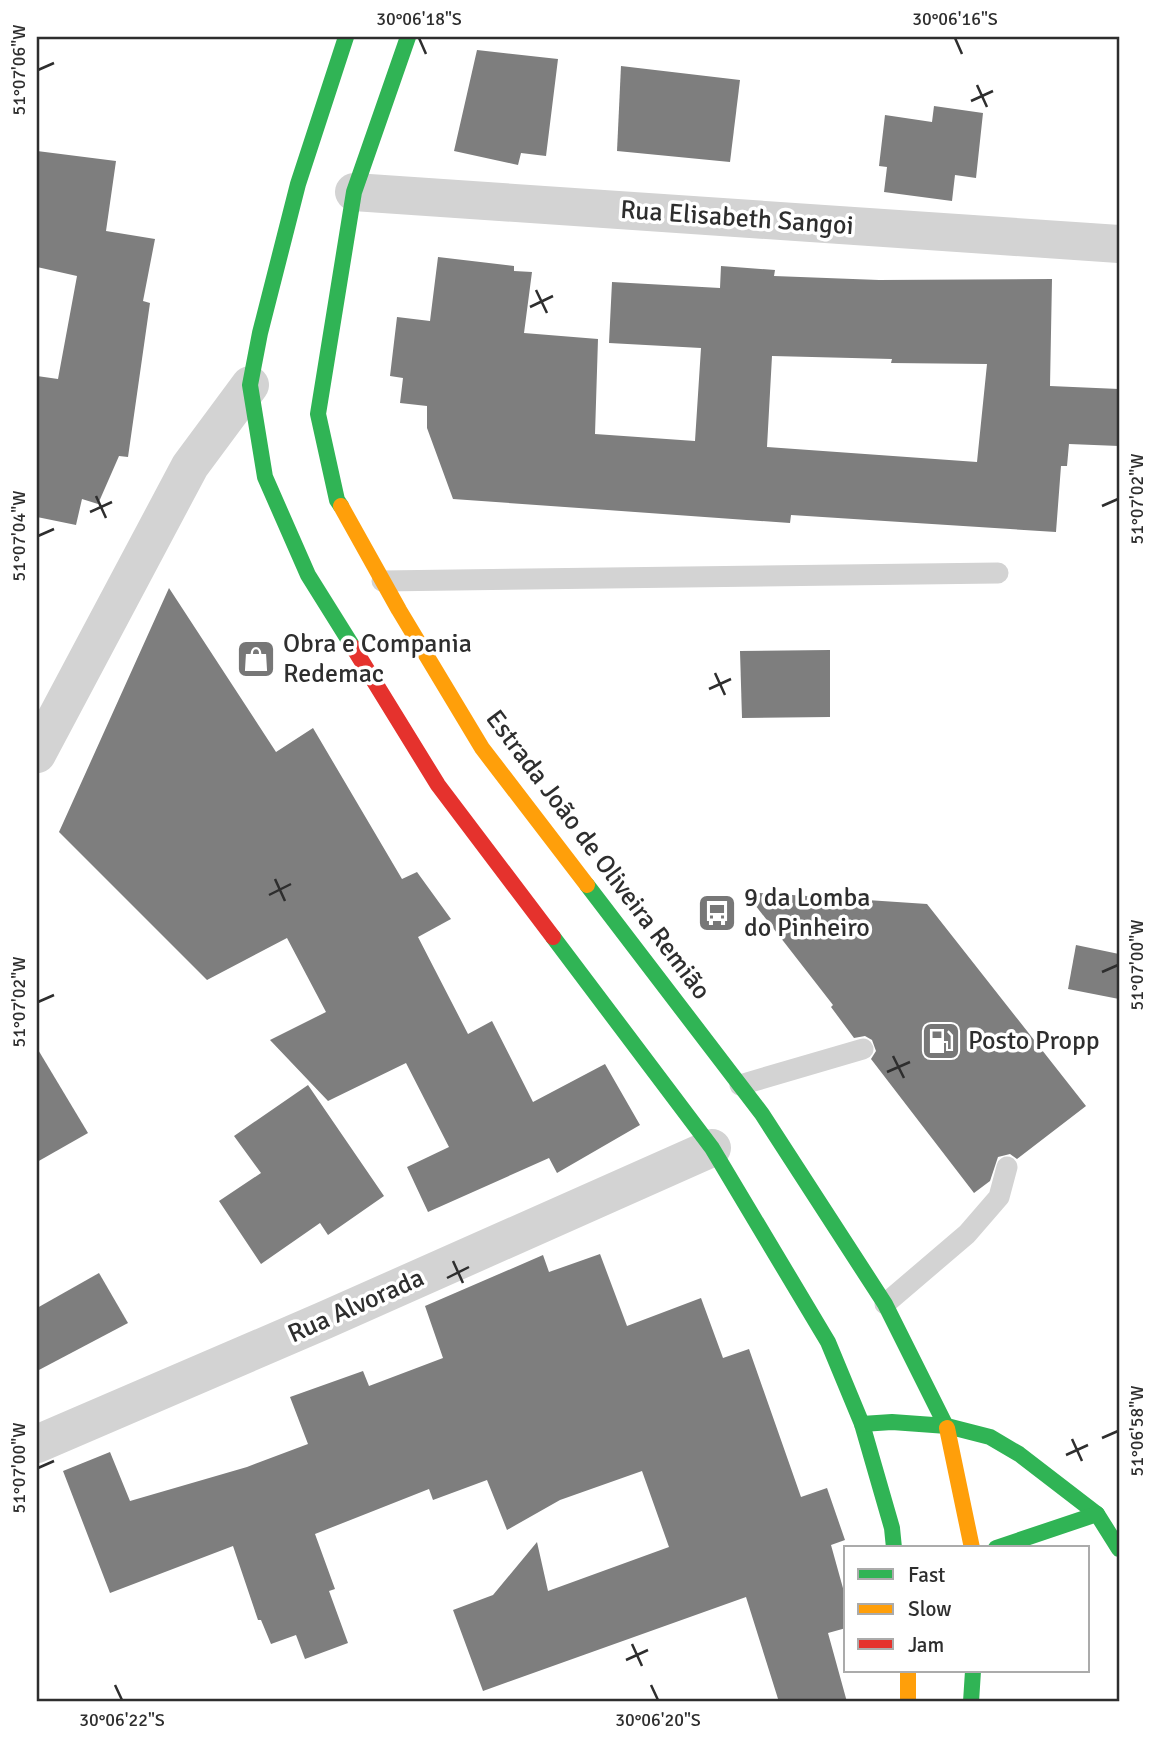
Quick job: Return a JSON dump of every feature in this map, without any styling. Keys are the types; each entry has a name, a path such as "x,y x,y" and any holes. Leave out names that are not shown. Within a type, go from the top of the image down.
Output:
{"main road":[{"path":"346,37 298,184 260,333 250,385 265,477 308,575 438,785 712,1148 828,1342 862,1424 892,1528 894,1546"},
{"name":"Estrada João de Oliveira Remião","path":"408,37 354,192 318,414 337,500 482,748 762,1114 885,1304 947,1426 972,1546"},
{"path":"862,1424 891,1422 947,1426 990,1437 1019,1454 1097,1514 1119,1549"},
{"path":"1002,1546 1097,1514"},
{"path":"908,1672 908,1702"},
{"path":"971,1702 972,1672"}],"street":[{"name":"Rua Elisabeth Sangoi","path":"354,192 1119,244"},
{"path":"37,754 190,466 250,385"},
{"name":"Rua Alvorada","path":"37,1444 337,1315 712,1148"}],"lane":[{"path":"382,581 998,573"},
{"path":"740,1085 863,1049"},
{"path":"885,1304 967,1234 999,1197 1007,1167"}],"building":[{"path":"477,50 558,59 546,156 521,153 518,165 454,151"},
{"path":"621,66 740,80 730,162 617,151"},
{"path":"934,106 983,113 976,178 955,175 952,201 884,192 887,167 879,166 885,115 932,122"},
{"path":"37,151 116,161 106,231 155,239 143,301 150,303 128,457 119,456 98,504 82,499 76,525 37,517 37,376 58,379 77,276 37,267"},
{"path":"438,257 514,266 514,271 532,272 524,333 598,339 595,434 695,441 701,348 609,343 612,282 720,288 721,266 775,270 774,276 879,280 1052,279 1050,386 1119,389 1119,446 1069,444 1067,466 1061,466 1056,532 791,515 790,523 453,499 427,428 427,406 400,403 403,378 390,376 397,317 430,321","holes":["772,356 892,359 891,363 987,364 977,462 767,447"]},
{"path":"169,588 276,752 313,728 402,879 417,872 451,919 418,937 468,1034 492,1021 533,1102 605,1064 640,1125 557,1173 549,1158 428,1212 407,1167 449,1147 406,1063 328,1101 270,1040 326,1012 287,938 207,980 59,832"},
{"path":"830,650 830,717 742,718 740,651"},
{"path":"745,892 927,904 1086,1106 1017,1159 1010,1154 998,1157 990,1181 974,1193 871,1059 876,1051 872,1040 865,1036 854,1038 831,1007 833,1005"},
{"path":"1076,945 1119,954 1119,999 1068,989"},
{"path":"37,1048 88,1133 37,1162"},
{"path":"308,1085 384,1196 328,1235 320,1223 261,1264 219,1201 261,1173 234,1136"},
{"path":"600,1254 627,1326 701,1298 723,1358 749,1349 801,1497 827,1488 845,1540 831,1545 844,1592 844,1629 828,1633 847,1702 779,1702 746,1597 483,1691 453,1610 493,1595 537,1542 548,1591 669,1547 642,1471 560,1500 507,1530 487,1480 433,1500 429,1489 315,1534 335,1589 329,1591 348,1643 305,1659 296,1635 271,1644 261,1620 258,1620 233,1546 110,1593 63,1471 110,1452 130,1501 247,1467 308,1444 290,1397 363,1371 369,1386 443,1358 425,1306 543,1255 549,1272"},
{"path":"99,1273 128,1323 37,1371 37,1308"}],"traffic: fast":[{"path":"346,37 298,184 260,333 250,385 265,477 308,575 353,647"},
{"path":"341,506 337,500 318,414 354,192 408,37"},
{"path":"587,885 762,1114 885,1304 947,1428"},
{"path":"553,937 712,1148 828,1342 862,1424 892,1528 894,1546"},
{"path":"862,1424 892,1422 947,1426 990,1437 1019,1454 1097,1514 1119,1549"},
{"path":"1002,1546 1097,1514"},
{"path":"971,1702 973,1672"}],"traffic: slow":[{"path":"341,506 399,610 482,748 587,885"},
{"path":"947,1428 972,1546"},
{"path":"908,1672 908,1702"}],"traffic: jam":[{"path":"353,647 438,785 553,937"}],"place":[{"name":"Obra e Compania Redemac","path":"256,659"},
{"name":"9 da Lomba do Pinheiro","path":"717,913"},
{"name":"Posto Propp","path":"941,1041"}]}
